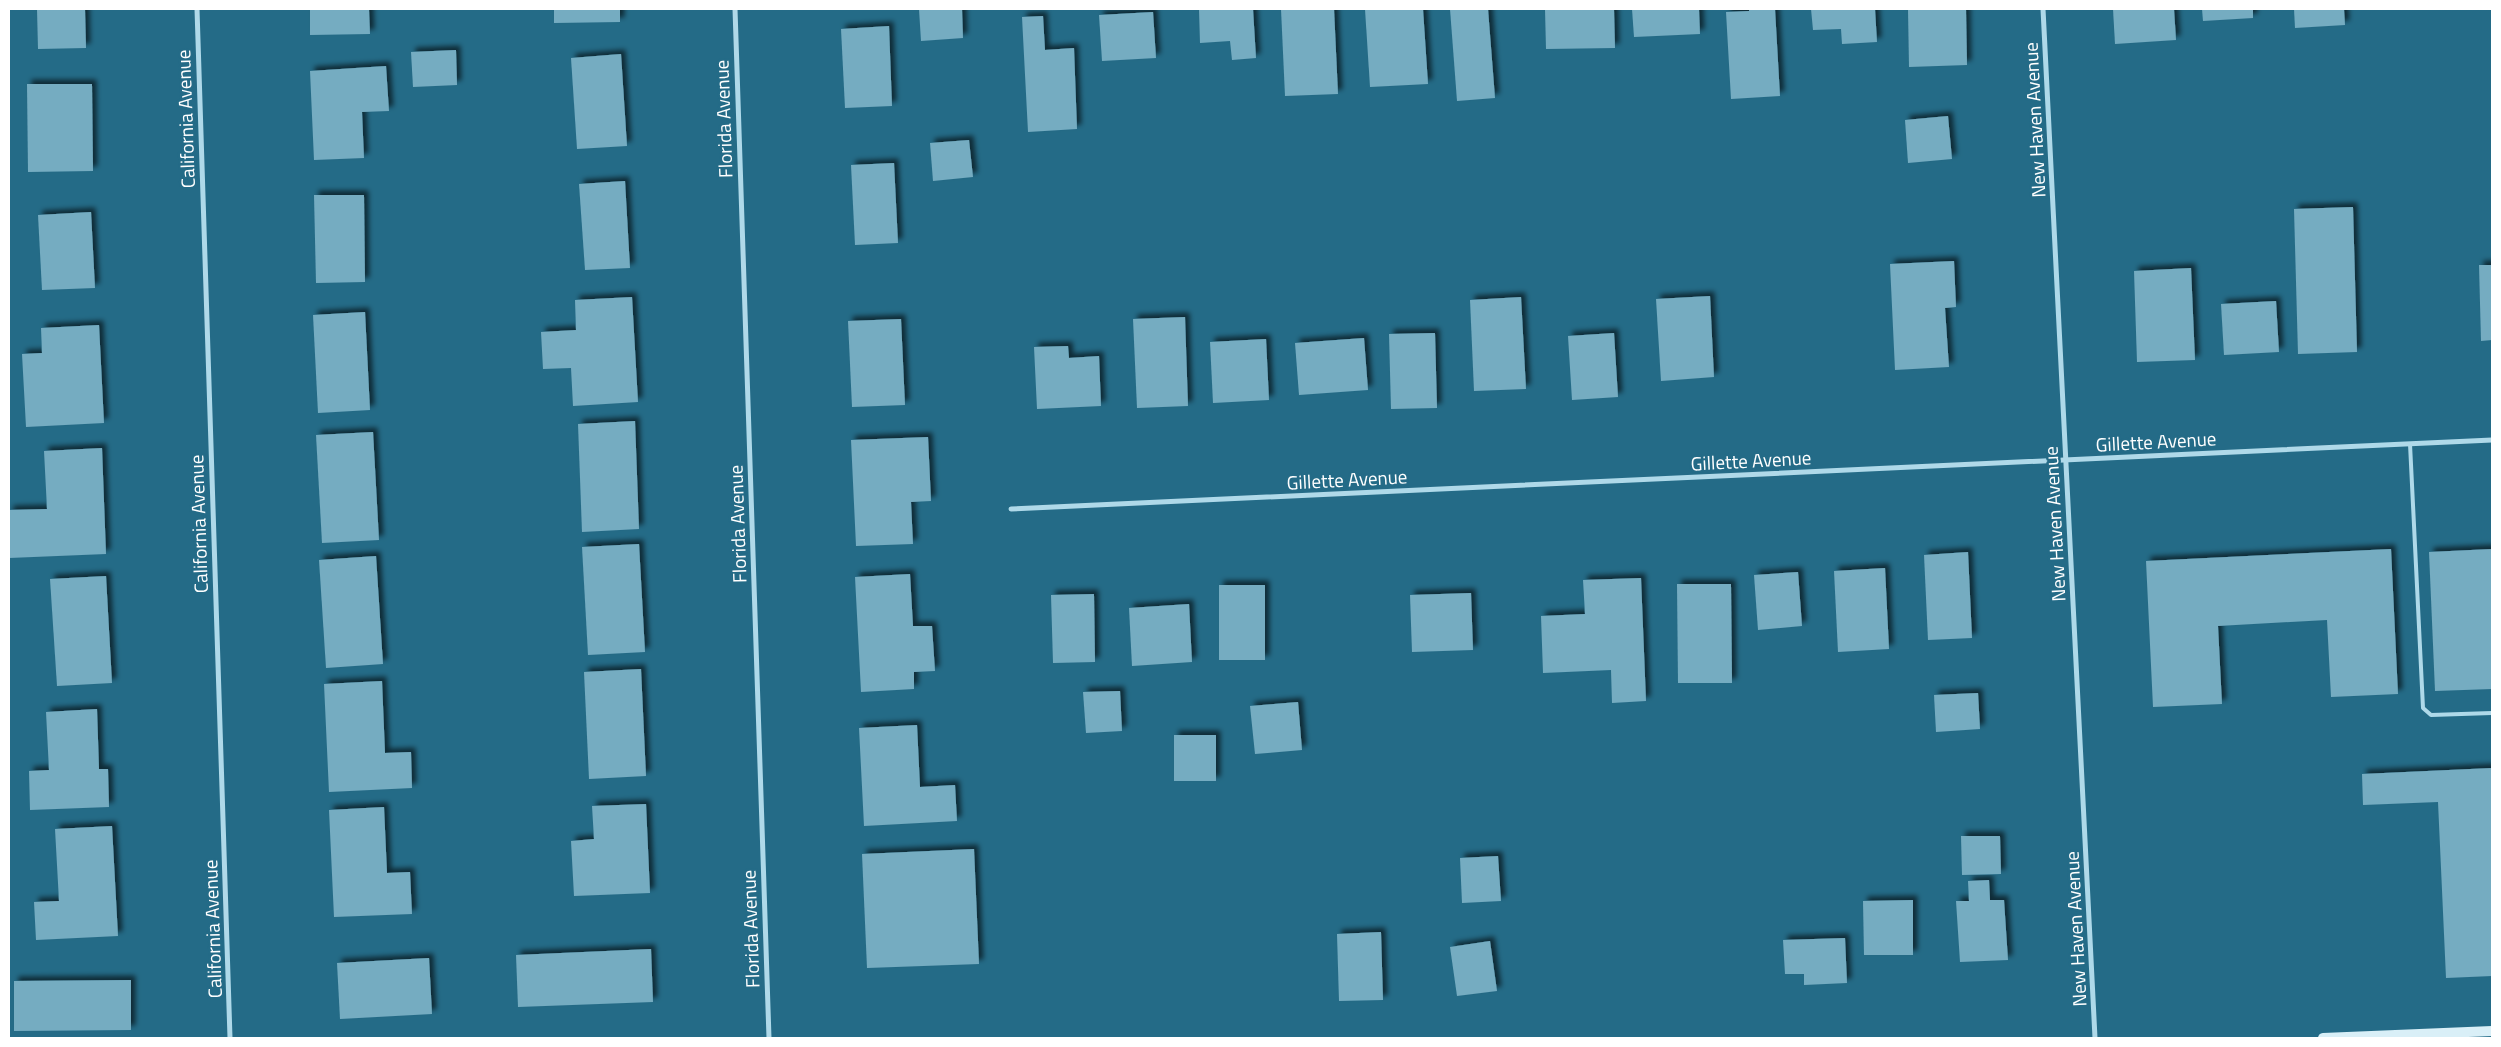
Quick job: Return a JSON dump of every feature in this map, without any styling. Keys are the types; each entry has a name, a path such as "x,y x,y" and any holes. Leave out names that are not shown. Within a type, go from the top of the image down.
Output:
{"street":[{"name":"California Avenue","path":"197,9 230,1038"},
{"name":"Florida Avenue","path":"735,9 769,1038"},
{"name":"New Haven Avenue","path":"2043,9 2095,1038"},
{"name":"Gillette Avenue","path":"1012,509 2492,440"},
{"path":"2323,1038 2492,1031"}],"lane":[{"path":"2410,444 2423,708 2431,715 2492,713"}],"building":[{"path":"37,9 85,9 86,48 38,49"},
{"path":"310,9 369,9 370,34 310,35"},
{"path":"554,9 620,9 620,22 554,23"},
{"path":"919,9 962,9 963,38 921,41"},
{"path":"1199,9 1253,9 1256,58 1232,60 1230,41 1200,43"},
{"path":"1281,9 1334,9 1338,94 1285,96"},
{"path":"1365,9 1423,9 1428,84 1370,87"},
{"path":"1450,9 1488,9 1495,98 1457,101"},
{"path":"1545,9 1614,9 1615,48 1546,49"},
{"path":"1632,9 1699,9 1700,34 1634,37"},
{"path":"1749,9 1775,9 1780,96 1731,99 1726,12 1749,11"},
{"path":"1811,9 1875,9 1877,42 1842,44 1841,29 1813,30"},
{"path":"1908,9 1966,9 1967,65 1909,67"},
{"path":"2113,9 2174,9 2176,40 2115,44"},
{"path":"2202,9 2253,9 2253,18 2203,21"},
{"path":"2294,9 2344,9 2345,25 2295,28"},
{"path":"1153,12 1156,58 1102,61 1099,15"},
{"path":"1043,16 1045,50 1074,48 1077,129 1028,132 1022,17"},
{"path":"889,26 892,106 845,108 841,29"},
{"path":"456,50 457,85 413,87 411,52"},
{"path":"621,54 627,146 577,149 571,58"},
{"path":"386,66 389,111 362,112 364,158 314,160 310,71"},
{"path":"27,84 92,84 93,171 28,172"},
{"path":"1948,116 1952,159 1908,163 1905,120"},
{"path":"969,140 973,177 933,181 930,143"},
{"path":"894,163 898,243 855,245 851,165"},
{"path":"625,181 630,268 585,270 579,184"},
{"path":"314,195 364,195 365,282 316,283"},
{"path":"2353,207 2357,352 2298,354 2294,209"},
{"path":"91,212 95,288 42,290 38,215"},
{"path":"1954,261 1956,307 1945,308 1949,367 1895,370 1890,264"},
{"path":"2479,265 2492,265 2492,340 2481,341"},
{"path":"2191,268 2195,360 2137,362 2134,271"},
{"path":"1710,296 1714,377 1661,381 1656,299"},
{"path":"632,297 638,402 573,406 571,368 543,369 541,332 576,330 575,300"},
{"path":"1521,297 1526,389 1474,391 1470,300"},
{"path":"2276,301 2279,352 2224,355 2221,304"},
{"path":"365,312 370,410 318,413 313,315"},
{"path":"1185,317 1188,406 1137,408 1133,319"},
{"path":"901,319 905,405 852,407 848,321"},
{"path":"99,325 104,423 26,427 22,354 42,353 41,328"},
{"path":"1435,333 1437,408 1391,409 1389,334"},
{"path":"1614,333 1618,397 1572,400 1568,336"},
{"path":"1364,338 1368,390 1299,395 1295,343"},
{"path":"1266,339 1269,400 1213,403 1210,342"},
{"path":"1068,346 1069,358 1099,356 1101,406 1037,409 1034,347"},
{"path":"635,421 639,529 582,532 578,424"},
{"path":"373,432 379,540 322,543 316,435"},
{"path":"928,437 931,501 911,502 913,544 856,546 851,440"},
{"path":"102,448 106,554 9,558 9,510 47,509 44,451"},
{"path":"639,544 645,652 588,655 582,547"},
{"path":"2391,549 2398,694 2331,697 2327,620 2218,626 2222,704 2153,707 2146,561"},
{"path":"2492,549 2492,689 2435,691 2429,552"},
{"path":"1968,552 1972,638 1928,640 1924,555"},
{"path":"376,556 383,664 326,668 319,560"},
{"path":"1885,568 1889,649 1838,652 1834,571"},
{"path":"1798,572 1802,626 1758,630 1754,575"},
{"path":"910,574 913,626 932,626 935,671 914,672 914,689 861,692 855,577"},
{"path":"106,576 112,683 57,686 50,579"},
{"path":"1641,578 1646,701 1612,703 1611,670 1543,673 1541,616 1585,614 1583,580"},
{"path":"1677,584 1731,584 1732,683 1678,683"},
{"path":"1219,585 1265,585 1265,660 1219,660"},
{"path":"1471,593 1473,650 1412,652 1410,595"},
{"path":"1094,594 1095,662 1053,663 1051,595"},
{"path":"1189,604 1192,662 1132,666 1129,608"},
{"path":"641,669 646,776 589,779 584,672"},
{"path":"382,681 385,753 411,752 412,788 329,792 324,684"},
{"path":"1120,691 1122,731 1086,733 1083,692"},
{"path":"1978,693 1980,729 1936,732 1934,695"},
{"path":"1298,702 1302,750 1255,754 1250,706"},
{"path":"97,709 99,769 108,769 109,807 30,810 29,771 49,770 46,712"},
{"path":"917,725 920,787 955,785 957,821 864,826 859,728"},
{"path":"1174,735 1216,735 1216,781 1174,781"},
{"path":"2492,768 2492,976 2446,978 2438,802 2363,805 2362,774"},
{"path":"646,804 650,893 574,896 571,841 594,839 592,806"},
{"path":"384,807 387,873 410,872 412,914 334,917 329,810"},
{"path":"112,826 118,936 36,940 34,902 59,901 55,829"},
{"path":"1961,836 2000,836 2001,874 1962,875"},
{"path":"974,849 979,964 867,968 862,854"},
{"path":"1498,856 1501,901 1462,903 1460,858"},
{"path":"1989,880 1990,900 2004,900 2008,960 1960,962 1956,901 1969,901 1968,881"},
{"path":"1913,900 1913,955 1864,955 1863,901"},
{"path":"1381,932 1383,1000 1339,1001 1337,934"},
{"path":"1845,938 1847,983 1804,985 1804,974 1785,974 1783,940"},
{"path":"1490,941 1497,991 1457,996 1450,947"},
{"path":"651,949 653,1002 518,1007 516,955"},
{"path":"429,958 432,1014 340,1019 337,963"},
{"path":"131,980 131,1030 14,1031 14,981"}]}
